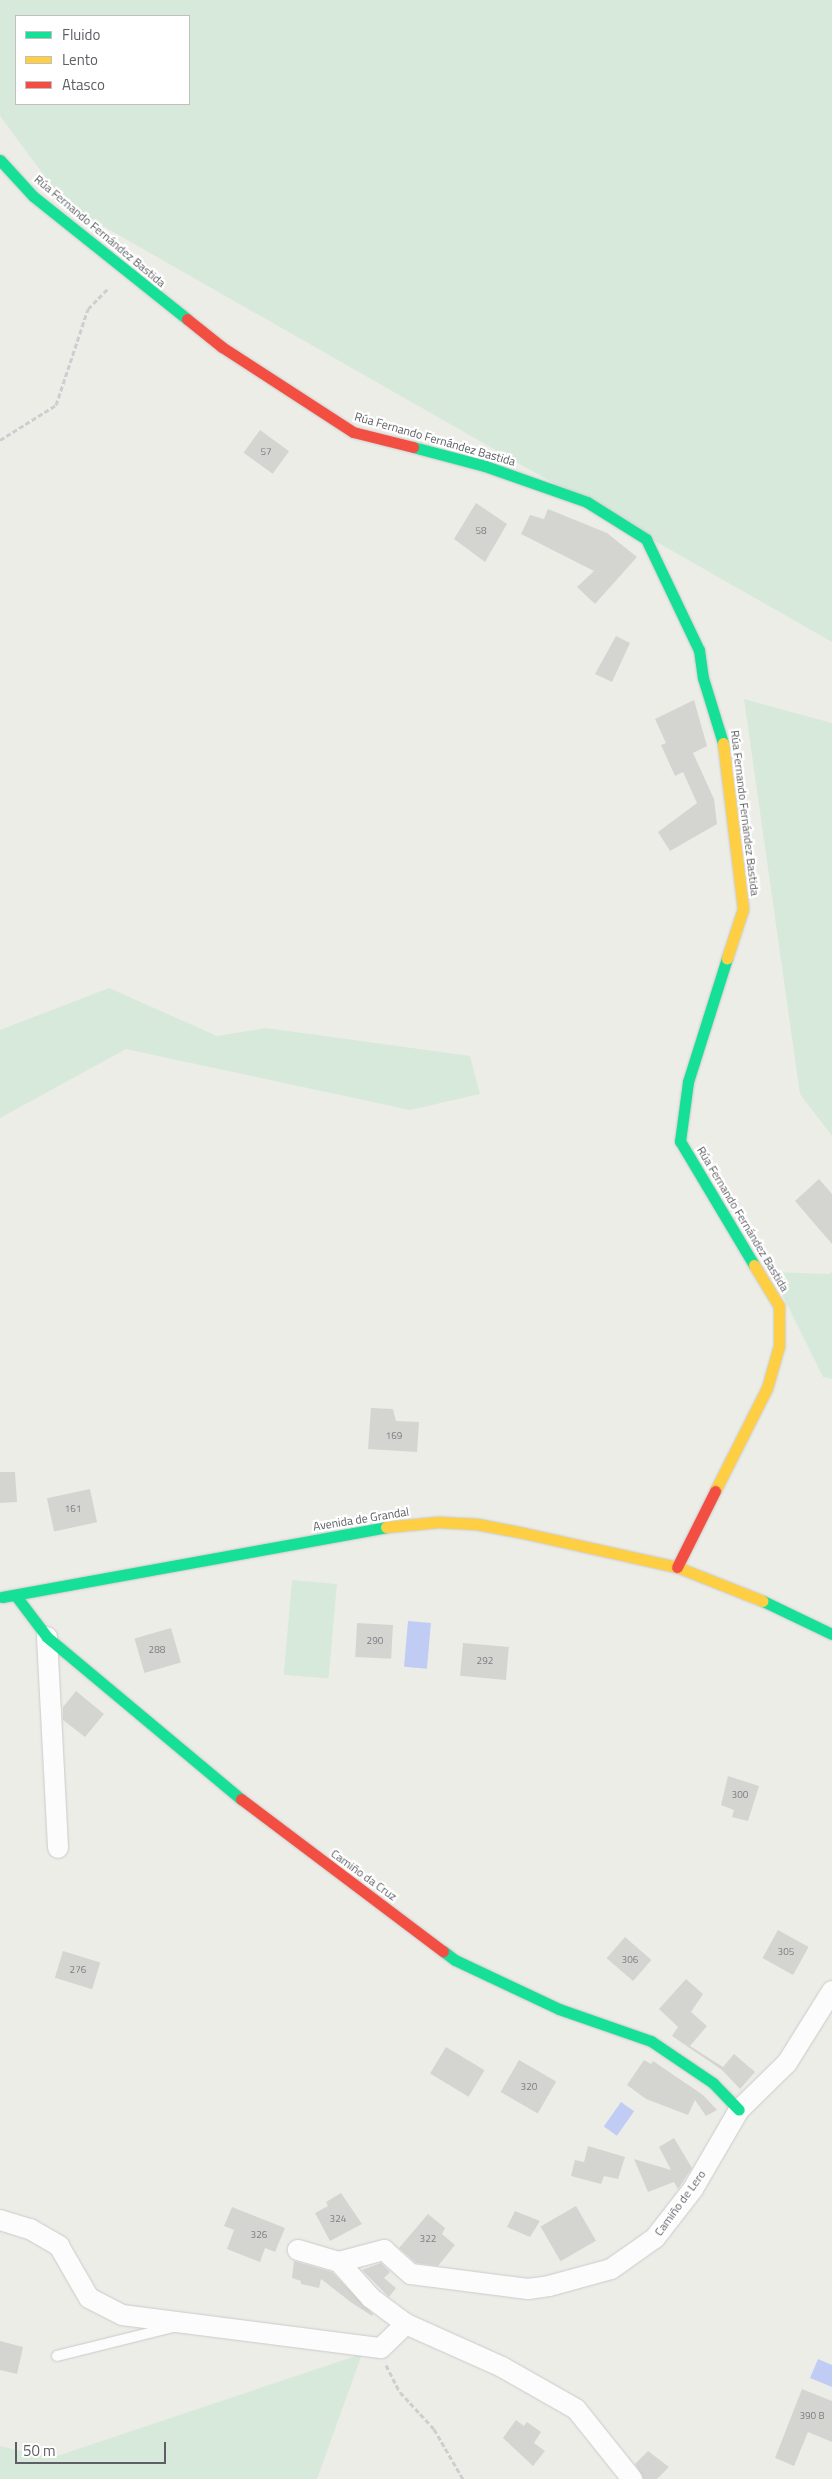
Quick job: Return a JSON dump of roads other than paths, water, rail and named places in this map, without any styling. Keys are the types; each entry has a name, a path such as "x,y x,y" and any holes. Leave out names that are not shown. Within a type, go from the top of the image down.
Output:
{"street":[{"name":"Rúa Fernando Fernández Bastida","path":"0,160 34,196 222,347 353,432 485,466 587,502 646,539 683,612 699,650 703,678 721,729 743,909 688,1082 680,1141 779,1306 779,1346 767,1388 677,1567"},
{"name":"Avenida de Grandal","path":"0,1597 16,1596 401,1524 477,1524 677,1567 794,1613 832,1634"},
{"name":"Camiño da Cruz","path":"16,1596 47,1637 275,1827 455,1960 559,2009 651,2040 713,2084 739,2110"},
{"path":"47,1637 58,1848"},
{"name":"Camiño de Lero","path":"339,2262 384,2250 411,2274 528,2289 611,2269 655,2238 693,2189 739,2110 787,2063 832,1991"},
{"path":"0,2220 30,2229 59,2246 89,2298 122,2315 381,2348 406,2324"},
{"path":"298,2250 339,2262 371,2298 406,2324 502,2367 576,2409 632,2479"}],"lane":[{"path":"57,2356 186,2324"}],"water":[{"path":"408,1621 431,1623 427,1669 404,1667"},
{"path":"621,2102 634,2111 617,2136 604,2127"},
{"path":"818,2359 832,2365 832,2387 810,2378"}]}
